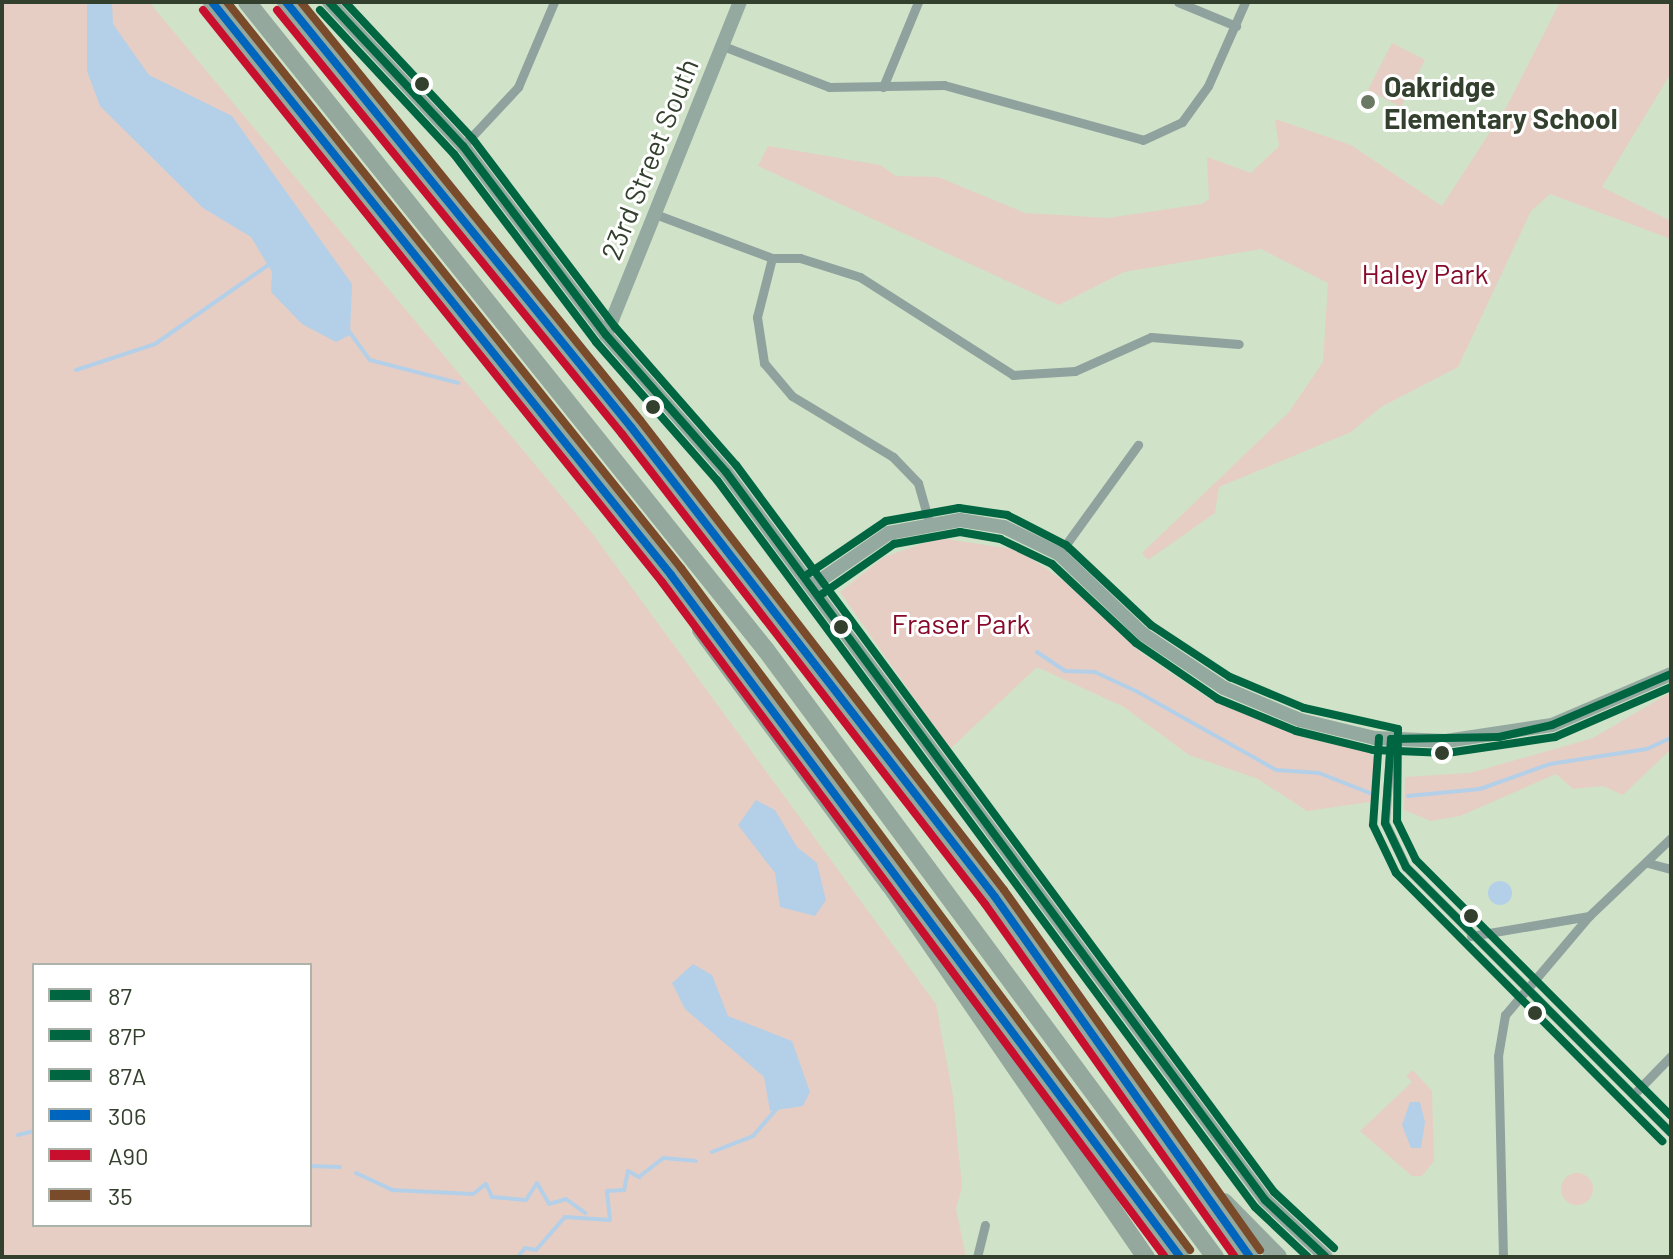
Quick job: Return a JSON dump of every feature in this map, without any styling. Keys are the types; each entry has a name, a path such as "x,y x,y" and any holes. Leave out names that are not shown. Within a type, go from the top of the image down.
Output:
{"highway":[{"path":"212,2 671,575 1180,1257"},
{"path":"247,2 766,650 1215,1257"},
{"path":"286,2 631,427 995,897 1250,1257"},
{"path":"671,575 715,655 890,885 1146,1257"},
{"path":"1170,1142 1278,1257"}],"street":[{"path":"329,2 463,146 606,335 815,584 1265,1200 1326,1257"},
{"path":"463,146 518,87 554,2"},
{"name":"23rd Street South","path":"606,335 740,2"},
{"path":"883,87 918,2"},
{"path":"1178,2 1236,26"},
{"path":"723,46 829,87 944,85 994,94 1143,140 1182,122 1236,26 1245,2"},
{"path":"655,214 772,258 800,258 860,277 1013,375 1075,371 1151,337 1239,344"},
{"path":"772,258 757,317 764,363 792,396 893,457 918,483 929,522"},
{"path":"1059,554 1138,445"},
{"path":"815,584 889,533 929,522 1004,527 1059,554 1143,634 1224,688 1300,720 1391,739 1499,737 1552,725 1671,674"},
{"path":"1391,739 1385,823 1406,867 1471,936 1635,1093 1671,1133"},
{"path":"1503,1257 1498,1056 1505,1015 1589,916 1671,838"},
{"path":"1648,863 1671,869"},
{"path":"1471,936 1589,916"},
{"path":"1635,1093 1671,1056"},
{"path":"977,1257 985,1225"}],"green space":[{"path":"2,2 149,2 592,533 936,1004 953,1096 962,1187 956,1209 966,1257 2,1257"},
{"name":"Haley Park","path":"1560,2 1671,2 1671,73 1602,187 1671,221 1671,239 1550,194 1531,211 1458,367 1381,407 1351,432 1219,487 1215,513 1148,560 1142,553 1289,412 1323,362 1328,283 1261,249 1124,272 1059,305 758,166 768,146 880,165 896,176 938,177 1025,213 1108,218 1202,204 1209,199 1207,157 1251,173 1279,146 1275,119 1351,145 1442,206 1507,106"},
{"path":"1392,43 1425,60 1401,107 1368,90"},
{"name":"Fraser Park","path":"939,538 1019,550 1068,584 1140,652 1209,699 1305,738 1370,752 1379,765 1376,801 1307,811 1258,779 1189,755 1124,707 1037,667 950,749 840,592 884,557"},
{"path":"1671,692 1671,749 1623,795 1603,786 1573,789 1556,774 1460,816 1431,821 1404,810 1405,777 1470,773 1593,738"},
{"path":"1413,1070 1432,1091 1434,1161 1422,1176 1412,1176 1360,1131 1412,1082 1406,1076"},
{"path":"1577,1173 1588,1178 1593,1189 1588,1200 1577,1205 1566,1200 1561,1189 1566,1178"}],"water":[{"path":"87,2 112,2 113,24 149,75 232,116 352,284 350,335 336,342 302,324 271,292 272,272 251,237 203,208 100,106 87,71"},
{"path":"756,800 775,810 797,847 817,863 826,900 815,916 780,907 775,873 738,825"},
{"path":"1500,881 1509,884 1512,893 1509,902 1500,905 1491,902 1488,893 1491,884"},
{"path":"693,964 712,975 728,1016 792,1041 810,1092 803,1106 770,1111 764,1077 685,1009 672,983"},
{"path":"1410,1102 1420,1102 1425,1122 1421,1148 1411,1148 1402,1125"}],"waterway":[{"path":"76,370 155,344 274,261"},
{"path":"348,330 370,360 458,383"},
{"path":"1037,652 1065,671 1095,672 1136,691 1276,770 1319,773 1372,794"},
{"path":"1408,796 1480,789 1550,764 1647,749 1671,738"},
{"path":"712,1152 753,1136 777,1108"},
{"path":"18,1135 32,1132"},
{"path":"518,1257 525,1248 536,1250 565,1217 610,1220 607,1191 624,1190 628,1171 639,1177 663,1158 696,1161"},
{"path":"312,1166 340,1167"},
{"path":"356,1173 392,1190 473,1194 486,1184 492,1197 526,1200 537,1183 549,1204 566,1199 585,1213"}],"transit line":[{"name":"306","path":"212,2 671,575 1180,1257"},
{"name":"35","path":"227,2 681,568 1190,1250"},
{"name":"306","path":"286,2 631,427 995,897 1250,1257"},
{"name":"35","path":"301,2 640,420 1004,890 1260,1250"},
{"name":"87","path":"329,2 463,146 606,335 726,472 1265,1200 1326,1257"},
{"name":"87A","path":"345,2 472,138 615,327 736,465 1274,1192 1334,1248"},
{"name":"A90","path":"203,10 662,582 1165,1257"},
{"name":"A90","path":"277,10 622,434 985,904 1235,1257"},
{"name":"87P","path":"320,10 454,154 596,342 717,480 1255,1207 1308,1257"},
{"name":"87A","path":"808,574 886,521 959,508 1007,515 1066,545 1151,625 1230,677 1304,708 1398,729 1397,821 1416,860 1671,1116"},
{"name":"87P","path":"822,594 894,544 960,532 1000,539 1052,564 1136,643 1218,699 1296,731 1373,750 1447,753 1555,737 1671,687"},
{"name":"87","path":"1391,739 1499,737 1552,725 1671,674"},
{"name":"87P","path":"1379,738 1373,825 1396,873 1662,1141"},
{"name":"87","path":"1391,739 1385,823 1406,867 1671,1133"}],"place":[{"name":"Oakridge Elementary School","path":"1368,102"}]}
